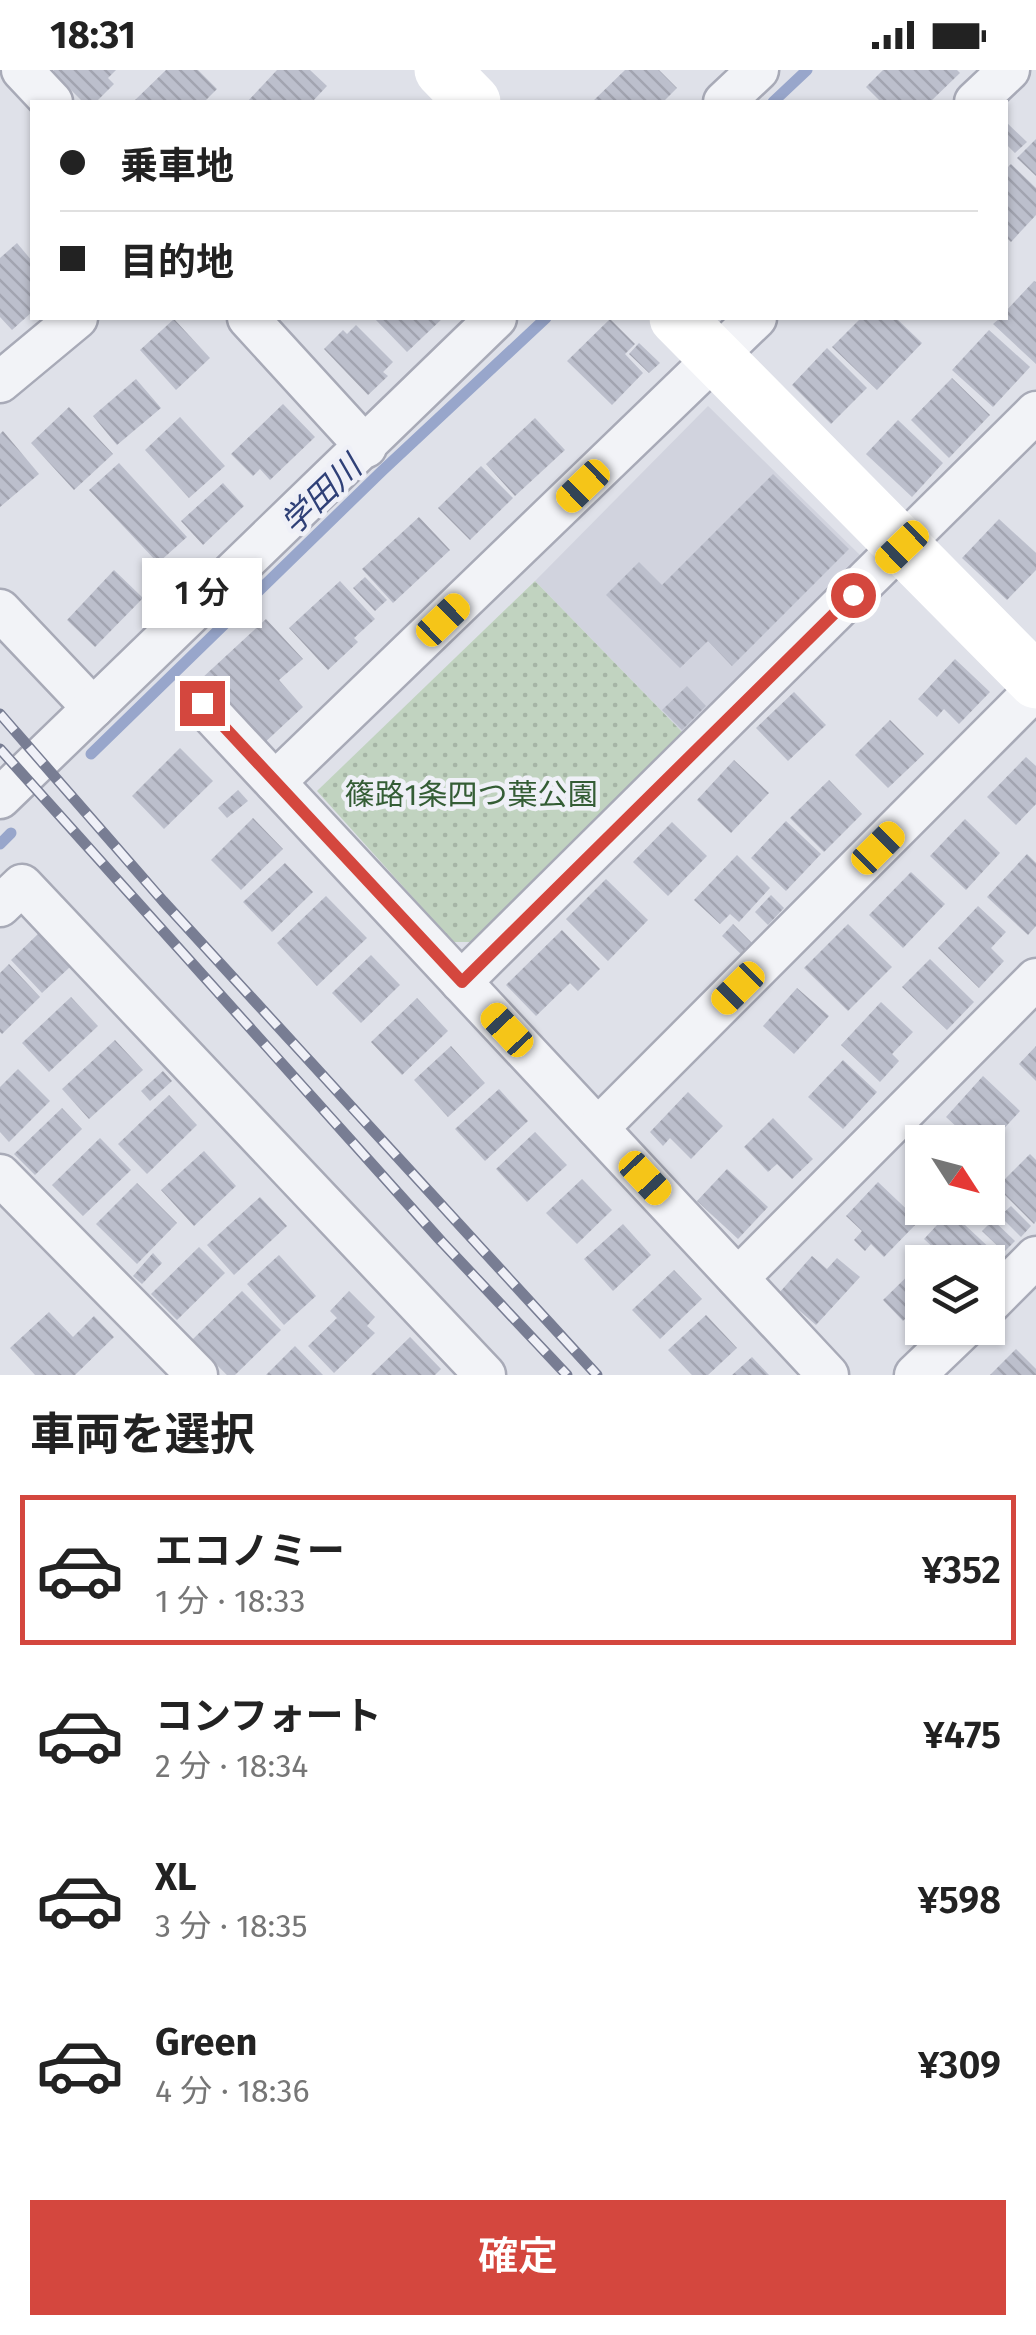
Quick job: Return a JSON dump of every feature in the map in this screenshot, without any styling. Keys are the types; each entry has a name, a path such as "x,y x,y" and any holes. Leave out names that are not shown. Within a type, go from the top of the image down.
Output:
{"street":[{"path":"22,70 50,100"},
{"path":"442,70 471,100"},
{"path":"726,100 758,70"},
{"path":"978,100 1009,70"},
{"path":"0,382 75,320"},
{"path":"250,320 366,446"},
{"path":"0,798 494,320"},
{"path":"680,320 1036,681"},
{"path":"276,782 754,320"},
{"path":"462,982 1036,412"},
{"path":"0,610 94,708"},
{"path":"598,1128 1036,690"},
{"path":"202,703 828,1375"},
{"path":"0,906 22,885 485,1375"},
{"path":"738,1278 1036,979"},
{"path":"0,1175 197,1375"},
{"path":"1005,1287 1036,1257"},
{"path":"915,1375 946,1345"}],"shaded area":[{"path":"708,406 863,558 686,736 535,581"}],"green space":[{"name":"篠路1条四つ葉公園","path":"535,581 686,736 479,942 453,942 317,791"}],"building":[{"path":"116,70 108,78 114,84 98,100 81,100 53,72"},
{"path":"166,70 198,70 217,89 206,100 135,100"},
{"path":"277,70 310,70 327,86 314,100 249,100"},
{"path":"625,70 659,70 677,88 665,100 594,100"},
{"path":"883,70 960,73 932,100 879,100 866,87"},
{"path":"1008,124 1027,142 1015,153 1008,146"},
{"path":"1036,139 1036,176 1017,158"},
{"path":"1011,164 1036,188 1036,215 1011,242 1008,239"},
{"path":"17,243 30,259 30,314 12,330 0,317 0,258"},
{"path":"1036,282 1036,364 993,324 1008,320 1008,309"},
{"path":"175,320 210,358 176,390 140,350"},
{"path":"376,320 441,320 407,352"},
{"path":"611,320 635,344 625,354 643,373 612,405 567,361"},
{"path":"859,320 898,320 922,343 877,390 832,347"},
{"path":"356,325 393,362 383,372 388,376 368,395 324,349 343,330 347,334"},
{"path":"989,330 1030,367 993,407 952,370"},
{"path":"639,343 660,363 649,373 629,354"},
{"path":"827,348 867,388 831,424 792,385"},
{"path":"952,378 990,415 949,458 911,420"},
{"path":"136,379 161,408 117,445 93,416"},
{"path":"283,404 315,437 270,480 260,469 253,476 231,454"},
{"path":"69,407 113,454 74,490 31,443"},
{"path":"180,417 225,466 189,498 145,450"},
{"path":"535,418 565,450 515,496 486,464"},
{"path":"898,420 943,463 912,497 866,454"},
{"path":"3,431 39,474 0,507 0,434"},
{"path":"119,463 187,537 158,563 89,490"},
{"path":"481,466 513,498 470,540 438,508"},
{"path":"773,474 849,549 732,666 708,641 680,668 606,595 639,562 662,585"},
{"path":"223,483 244,506 203,545 181,521"},
{"path":"419,517 450,550 393,603 362,569"},
{"path":"999,519 1036,553 1036,570 1007,600 962,558"},
{"path":"114,570 143,598 95,647 67,620"},
{"path":"365,577 387,600 375,611 353,588"},
{"path":"340,581 375,619 354,638 358,642 328,670 289,628"},
{"path":"266,619 303,659 279,680 303,707 262,745 201,679"},
{"path":"955,659 990,692 959,724 944,709 937,717 918,699"},
{"path":"687,686 706,706 682,730 662,710"},
{"path":"794,692 826,725 788,761 756,728"},
{"path":"890,720 924,754 888,788 855,755"},
{"path":"180,748 213,781 164,829 132,796"},
{"path":"1026,757 1036,766 1036,804 1016,825 987,797"},
{"path":"734,760 769,793 731,833 697,800"},
{"path":"829,780 862,814 824,852 790,818"},
{"path":"238,790 248,801 227,818 218,808"},
{"path":"253,818 283,849 241,890 211,860"},
{"path":"965,819 1000,853 966,890 930,856"},
{"path":"786,821 821,854 786,891 751,858"},
{"path":"672,822 707,856 668,896 633,862"},
{"path":"1027,854 1036,863 1036,926 1028,935 987,897"},
{"path":"737,855 770,888 739,922 730,914 720,924 694,900"},
{"path":"285,863 313,892 272,932 243,902"},
{"path":"911,872 945,904 903,948 869,915"},
{"path":"606,879 648,920 608,961 566,919"},
{"path":"771,895 784,908 768,925 755,912"},
{"path":"326,896 367,938 317,986 277,943"},
{"path":"978,906 1006,932 991,948 1004,961 979,988 938,948"},
{"path":"733,924 755,946 744,957 722,936"},
{"path":"848,924 892,967 848,1011 804,968"},
{"path":"562,930 600,969 578,991 570,983 536,1016 506,985"},
{"path":"38,934 70,967 42,993 11,960"},
{"path":"371,955 400,985 361,1023 332,993"},
{"path":"930,959 974,1002 947,1030 902,987"},
{"path":"9,964 40,997 2,1034 0,973"},
{"path":"797,988 829,1016 794,1054 763,1026"},
{"path":"71,997 98,1026 49,1072 22,1043"},
{"path":"417,998 448,1031 402,1075 371,1042"},
{"path":"881,1002 913,1032 892,1054 899,1061 880,1082 841,1045"},
{"path":"115,1040 143,1070 89,1119 62,1089"},
{"path":"451,1046 485,1083 448,1117 414,1080"},
{"path":"1036,1046 1036,1081 1019,1064"},
{"path":"843,1060 877,1092 843,1129 808,1097"},
{"path":"18,1069 50,1101 9,1142 0,1132 0,1087"},
{"path":"163,1071 172,1081 150,1101 141,1091"},
{"path":"983,1076 1020,1111 1005,1127 955,1125 946,1117"},
{"path":"499,1089 528,1121 485,1161 455,1129"},
{"path":"688,1092 723,1126 691,1159 670,1138 663,1146 650,1132"},
{"path":"169,1095 197,1125 147,1174 118,1144"},
{"path":"62,1108 82,1129 35,1175 14,1154"},
{"path":"773,1118 813,1159 792,1179 777,1164 768,1172 744,1147"},
{"path":"535,1132 567,1165 527,1202 496,1169"},
{"path":"100,1138 131,1170 83,1216 52,1185"},
{"path":"204,1151 236,1186 194,1226 161,1190"},
{"path":"1030,1154 1036,1160 1034,1224 1005,1195 1005,1179"},
{"path":"727,1169 768,1207 738,1239 697,1201"},
{"path":"582,1179 612,1210 577,1244 546,1213"},
{"path":"878,1182 905,1208 905,1225 915,1225 884,1257 871,1244 865,1251 854,1240 862,1231 846,1216"},
{"path":"137,1183 177,1223 137,1264 96,1224"},
{"path":"260,1197 287,1226 234,1275 207,1245"},
{"path":"1011,1206 1031,1226 1021,1237 1005,1221 1005,1211"},
{"path":"623,1224 651,1255 613,1291 584,1259"},
{"path":"937,1225 965,1225 986,1245 931,1245 924,1239"},
{"path":"988,1225 998,1225 1015,1241 1005,1251 1005,1245 997,1245 982,1231"},
{"path":"199,1247 225,1273 177,1320 151,1294"},
{"path":"153,1253 162,1263 142,1284 133,1276"},
{"path":"279,1255 316,1296 284,1325 247,1284"},
{"path":"812,1256 827,1269 837,1258 860,1277 816,1325 779,1293"},
{"path":"674,1270 702,1299 660,1339 632,1310"},
{"path":"905,1278 903,1321 883,1300"},
{"path":"242,1291 281,1330 235,1375 227,1375 192,1340"},
{"path":"349,1291 375,1317 367,1326 375,1333 334,1373 308,1346 337,1318 330,1311"},
{"path":"49,1312 73,1337 94,1316 114,1337 75,1375 35,1375 10,1348"},
{"path":"706,1315 737,1348 708,1375 692,1375 668,1350"},
{"path":"410,1337 441,1369 435,1375 371,1375"},
{"path":"295,1346 323,1375 266,1375"},
{"path":"1016,1349 1036,1369 1036,1375 990,1375"},
{"path":"752,1357 769,1375 732,1375"}],"waterway":[{"name":"学田川","path":"775,100 807,70"},
{"name":"学田川","path":"91,754 383,470 544,320"},
{"name":"学田川","path":"0,844 11,833"}],"railway":[{"path":"0,714 163,901 597,1375"},
{"path":"0,749 441,1241 567,1375"}],"route":[{"path":"202,703 462,982 853,595"}]}
